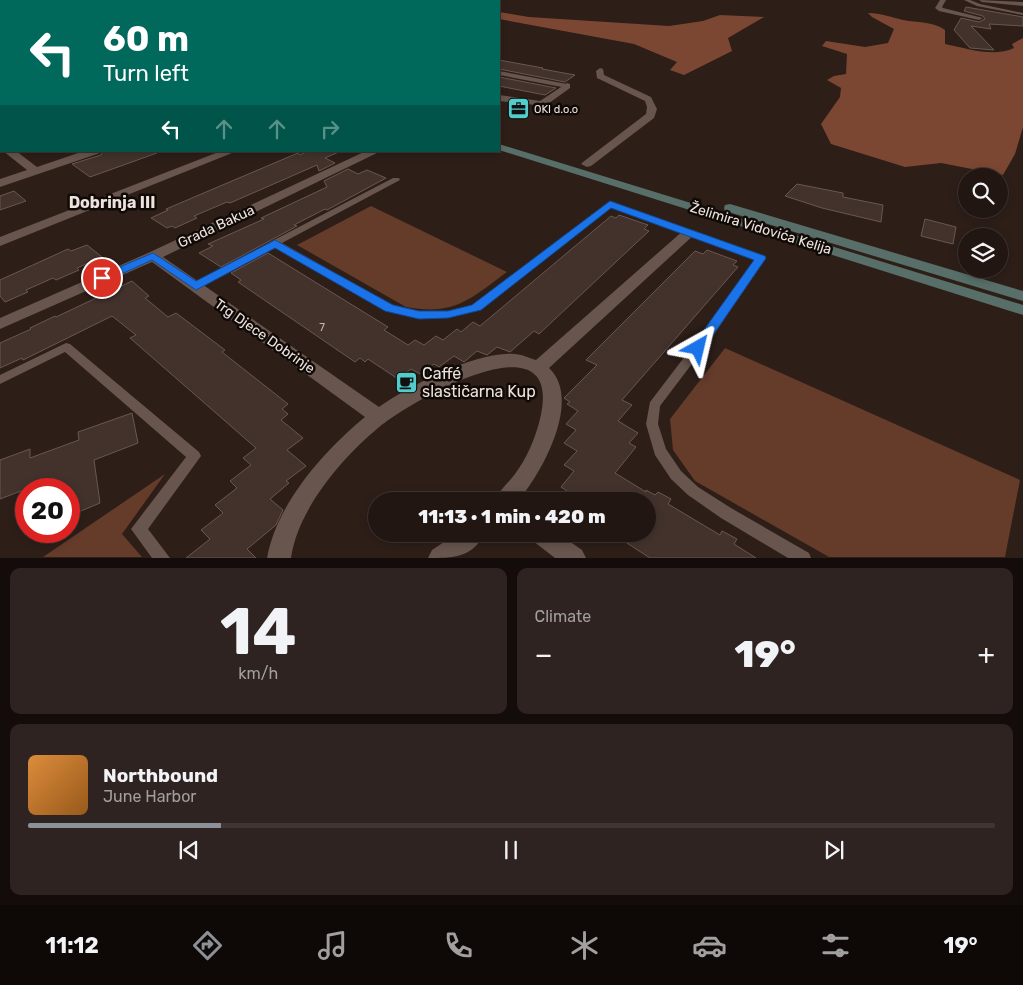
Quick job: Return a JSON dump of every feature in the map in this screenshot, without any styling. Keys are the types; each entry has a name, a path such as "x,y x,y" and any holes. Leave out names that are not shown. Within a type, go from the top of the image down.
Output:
{"main road":[{"name":"Želimira Vidovića Kelija","path":"500,137 1023,296"},
{"name":"Želimira Vidovića Kelija","path":"500,147 1023,310"}],"street":[{"path":"943,0 938,8 941,10 979,18"},
{"path":"982,0 1023,4"},
{"path":"587,164 650,116 653,111 648,99 600,76 600,72"},
{"path":"500,98 542,104 567,86"},
{"path":"11,152 36,171"},
{"path":"0,183 93,152"},
{"path":"0,242 229,152"},
{"name":"Grada Bakua","path":"0,324 153,256 368,152"},
{"path":"539,367 689,233"},
{"name":"Trg Djece Dobrinje","path":"153,256 378,416"},
{"path":"279,558 284,536 311,488 340,451 360,430 396,404 432,385 485,365 515,360 531,363 539,367 546,374 552,387 552,404 549,421 539,450 531,466 512,492"},
{"path":"440,558 464,542"},
{"path":"552,542 574,558"}],"lane":[{"path":"966,0 979,5 1023,14"},
{"path":"500,73 567,86"},
{"path":"196,286 396,180"},
{"path":"275,243 389,308 419,315 448,314 476,307 610,204 761,258 710,333 654,406 652,424 660,450 676,475 693,491 726,513 803,558"},
{"path":"0,380 66,347 194,456 139,529 162,558"}],"shaded area":[{"path":"500,12 529,17 669,26 703,21 720,15 764,17 728,38 732,51 684,75 670,70 677,62 634,44 500,19"},
{"path":"868,13 935,25 945,30 945,44 980,51 1006,51 1014,48 1012,44 1023,38 1023,127 1015,154 1007,168 967,168 941,163 905,167 831,144 821,124 840,97 841,88 827,80 834,76 846,74 847,54 822,46 826,41 865,47 888,43 894,29"},
{"path":"371,206 507,272 472,297 450,307 423,309 406,307 297,245"},
{"path":"725,348 1020,480 1005,557 829,557 695,481 673,450 670,419"},
{"path":"165,474 122,534 142,557 43,557 64,543 80,543 80,532"}],"building":[{"path":"966,7 1023,17 1023,26 989,24 991,29 971,26 994,50 970,48 954,30 961,18 979,22 985,19 983,16 964,11"},
{"path":"500,60 575,75 565,82 500,69"},
{"path":"500,77 556,88 545,95 500,86"},
{"path":"102,152 157,153 90,177 72,164 101,155"},
{"path":"306,152 339,152 325,158 335,163 319,171 317,165 230,203 227,202 194,216 197,218 175,228 172,226 167,228 151,218 168,210 166,209 298,153 300,155"},
{"path":"348,169 358,174 367,170 386,178 327,210 325,209 294,225 297,226 221,267 199,253 213,246 208,244 264,219 261,218 327,187 324,181"},
{"path":"797,184 843,193 843,197 883,205 881,222 822,208 785,196"},
{"path":"14,191 26,201 0,210 0,196"},
{"path":"619,215 648,225 644,229 649,231 539,334 534,331 510,352 497,347 487,355 477,351 464,362 454,356 439,367 434,364 420,374 411,369 398,379 368,359 365,362 360,358 355,362 238,282 241,280 231,273 268,253 388,327 384,330 408,345 415,340 424,345 436,336 443,340 457,329 461,332 473,322 480,326 611,216 616,218"},
{"path":"925,219 956,227 953,244 921,236"},
{"path":"87,245 102,257 77,268 79,270 56,280 53,278 5,302 0,296 0,280 68,249 71,251"},
{"path":"707,250 737,261 733,265 738,267 622,400 632,405 618,421 638,433 629,443 636,447 615,473 646,492 568,492 561,487 574,471 564,465 577,451 564,443 576,430 566,424 578,411 567,404 570,402 564,398 597,365 586,360 695,251 703,254"},
{"path":"132,281 149,296 145,298 168,317 176,313 225,350 222,352 288,404 282,409 288,414 281,420 303,438 287,450 306,466 286,481 289,483 270,499 283,510 276,525 247,549 256,558 186,558 210,539 201,530 223,513 215,505 237,488 230,481 251,465 243,458 256,448 130,338 136,335 112,316 23,360 22,358 0,368 0,343"},
{"path":"132,413 138,443 94,460 100,503 80,511 80,478 15,478 15,493 0,499 0,460 30,449 30,458 79,440 78,432"},
{"path":"658,492 671,499 668,504 720,535 722,531 737,539 734,544 756,558 650,558 625,542 656,542 656,494"}],"place":[{"name":"OKI d.o.o","path":"518,109"},
{"name":"Caffé slastičarna Kup","path":"406,382"}],"district":[{"name":"Dobrinja III","path":"112,202"}],"route":[{"path":"102,278 153,256 196,286 275,243 389,308 419,315 448,314 476,307 483,303 610,204 761,258 698,348"}]}
